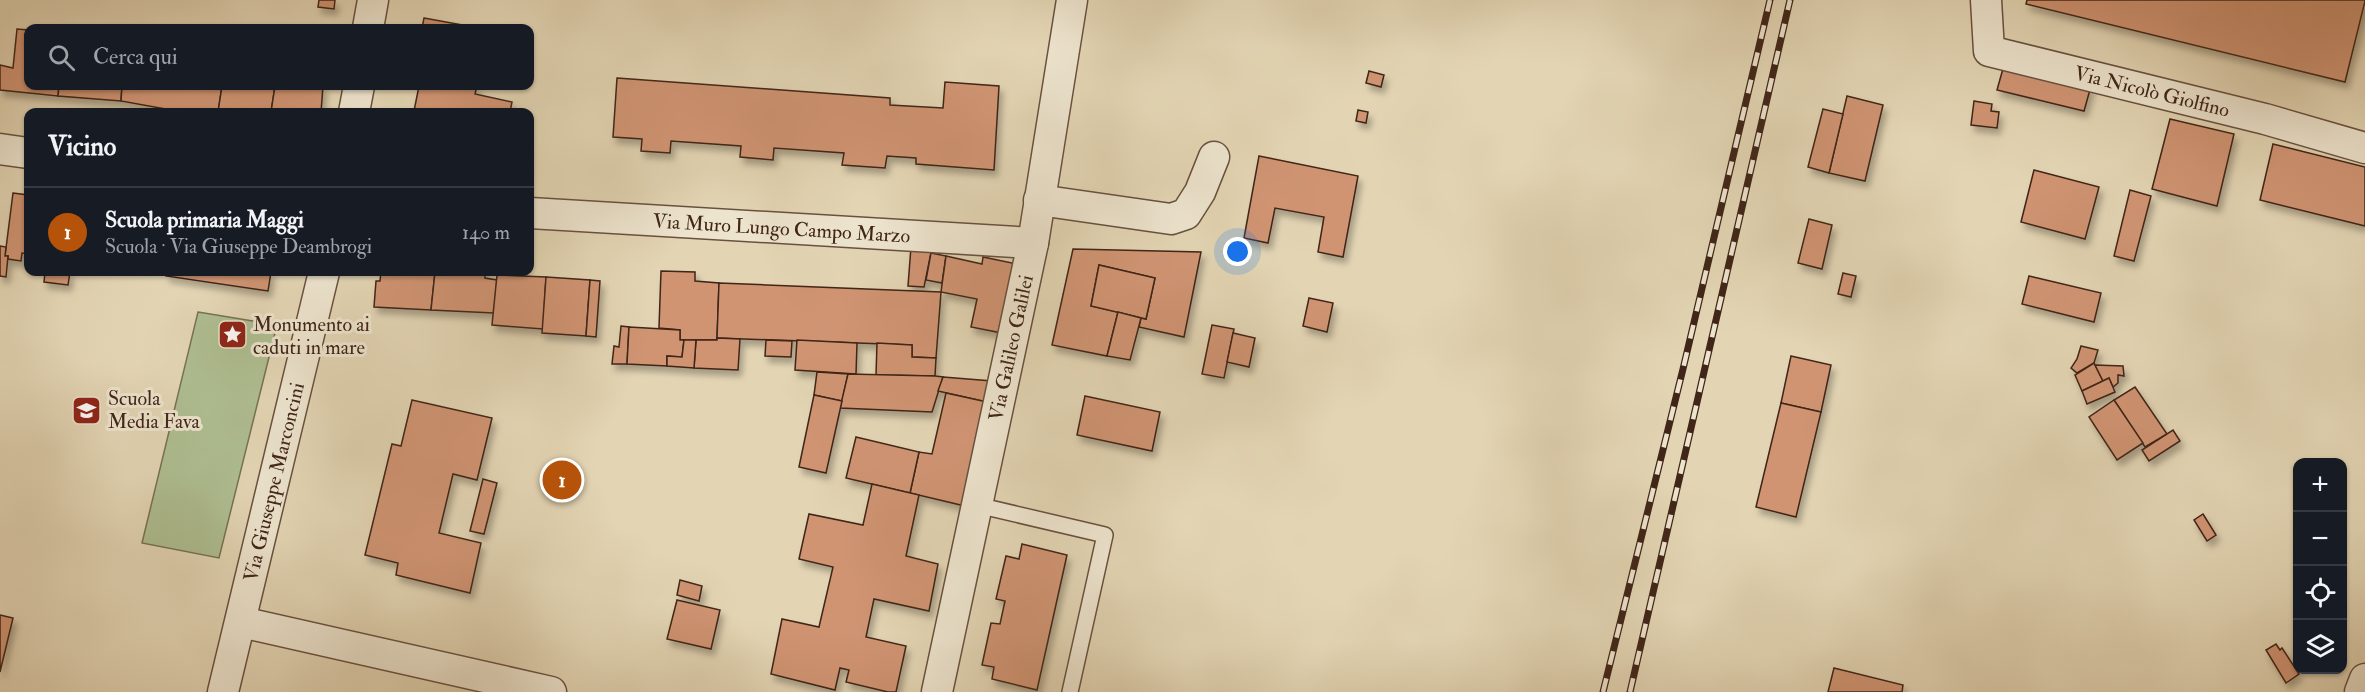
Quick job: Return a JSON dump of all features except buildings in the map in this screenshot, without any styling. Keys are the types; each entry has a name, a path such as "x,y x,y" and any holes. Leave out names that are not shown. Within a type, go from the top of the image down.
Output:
{"street":[{"path":"369,24 373,0"},
{"name":"Via Galileo Galilei","path":"937,692 1033,243 1072,0"},
{"name":"Via Nicolò Giolfino","path":"1986,0 1989,51 2265,119 2365,148"},
{"path":"355,108 358,90"},
{"path":"0,149 24,152"},
{"path":"1039,200 1171,219 1186,214 1200,192 1214,156"},
{"name":"Via Muro Lungo Campo Marzo","path":"534,213 1033,243"},
{"name":"Via Giuseppe Marconcini","path":"224,692 323,276"},
{"path":"241,622 551,692"},
{"path":"2360,692 2365,679"}],"lane":[{"path":"977,504 1105,535 1070,692"}],"green space":[{"path":"198,312 277,325 219,558 142,543"}],"railway":[{"path":"1603,692 1683,369 1770,0"},
{"path":"1630,692 1790,0"}],"place":[{"name":"Monumento ai caduti in mare","path":"232,335"},
{"name":"Scuola Media Fava","path":"87,410"},
{"name":"Scuola primaria Maggi","path":"562,480"}]}
